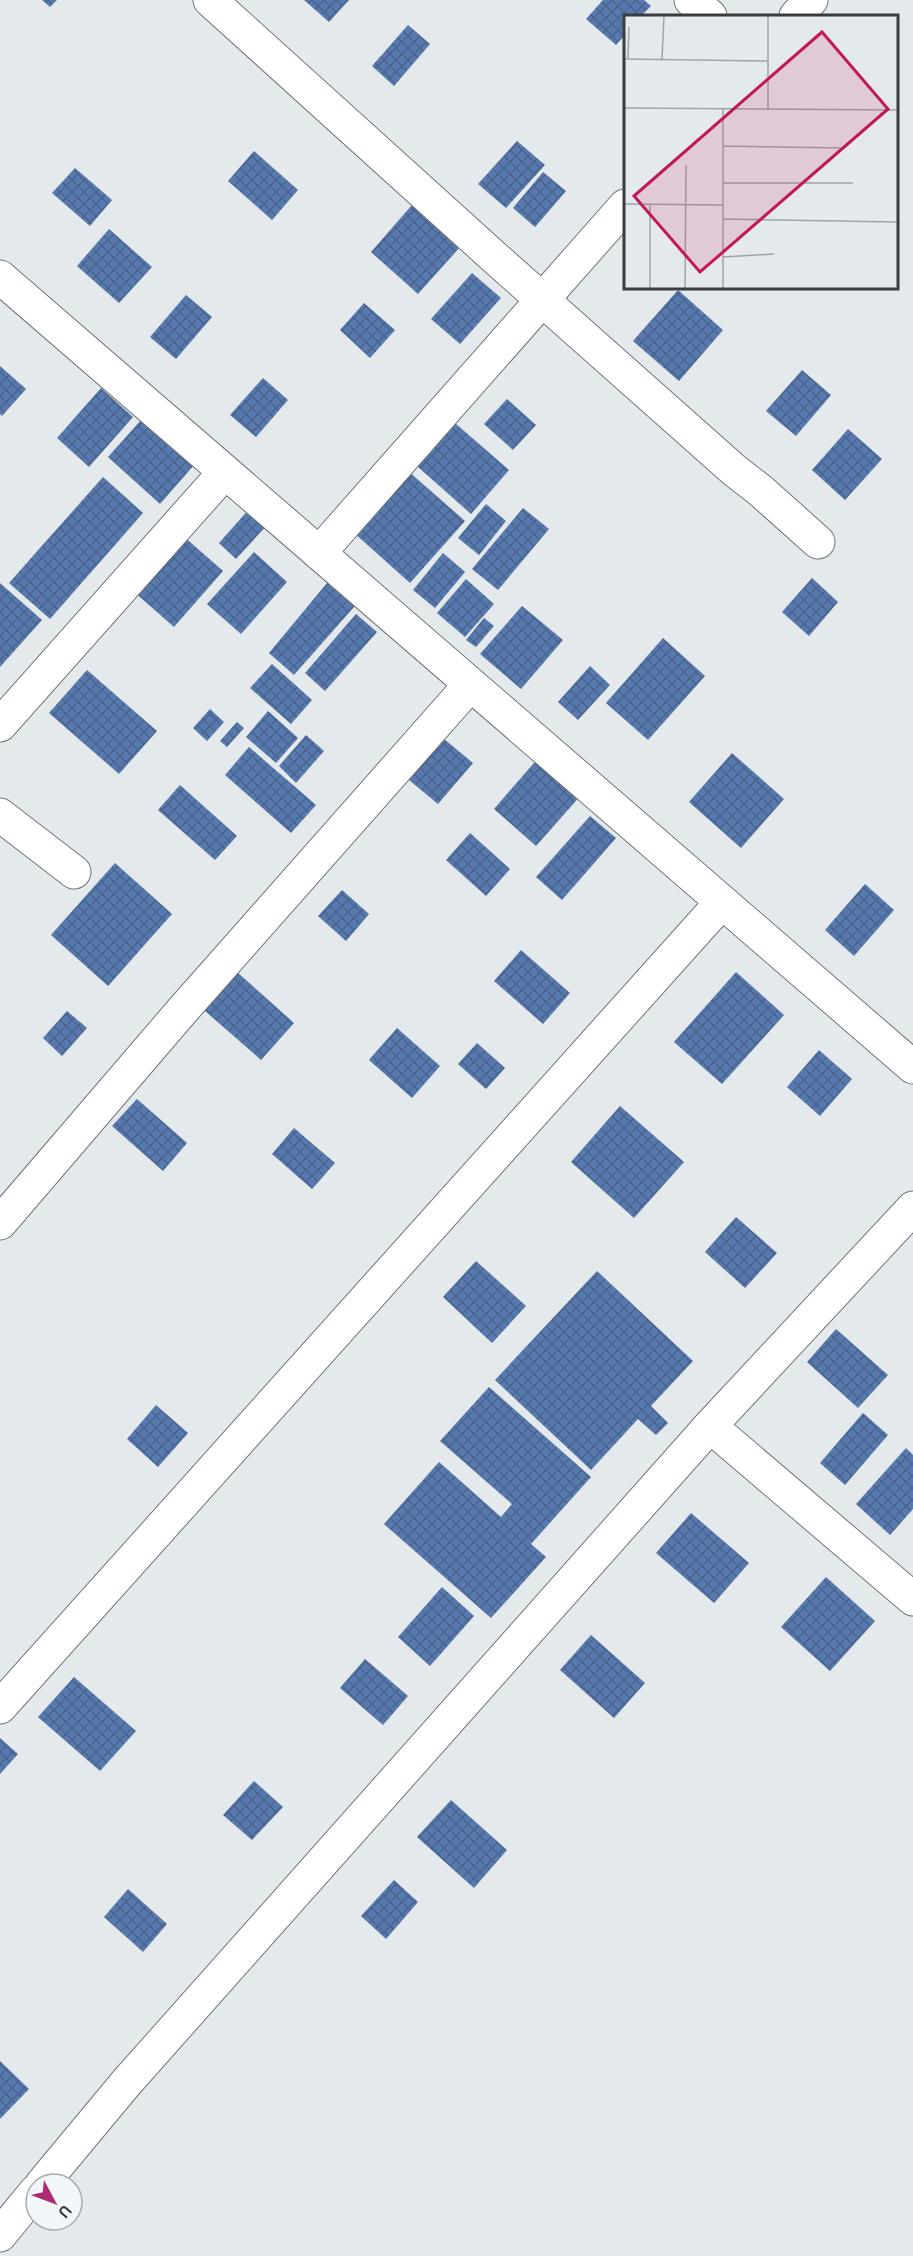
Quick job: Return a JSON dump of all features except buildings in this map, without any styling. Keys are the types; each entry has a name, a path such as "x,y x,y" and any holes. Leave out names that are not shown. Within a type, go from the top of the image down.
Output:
{"street":[{"path":"210,0 541,299 818,542"},
{"path":"691,0 709,15"},
{"path":"797,15 811,0"},
{"path":"319,553 624,207"},
{"path":"0,277 913,1067"},
{"path":"0,725 225,472"},
{"path":"0,1223 181,1012 471,685"},
{"path":"0,815 74,872"},
{"path":"0,1707 722,902"},
{"path":"52,2172 126,2083 710,1426 913,1208"},
{"path":"710,1426 913,1599"},
{"path":"0,2235 24,2206"}]}
